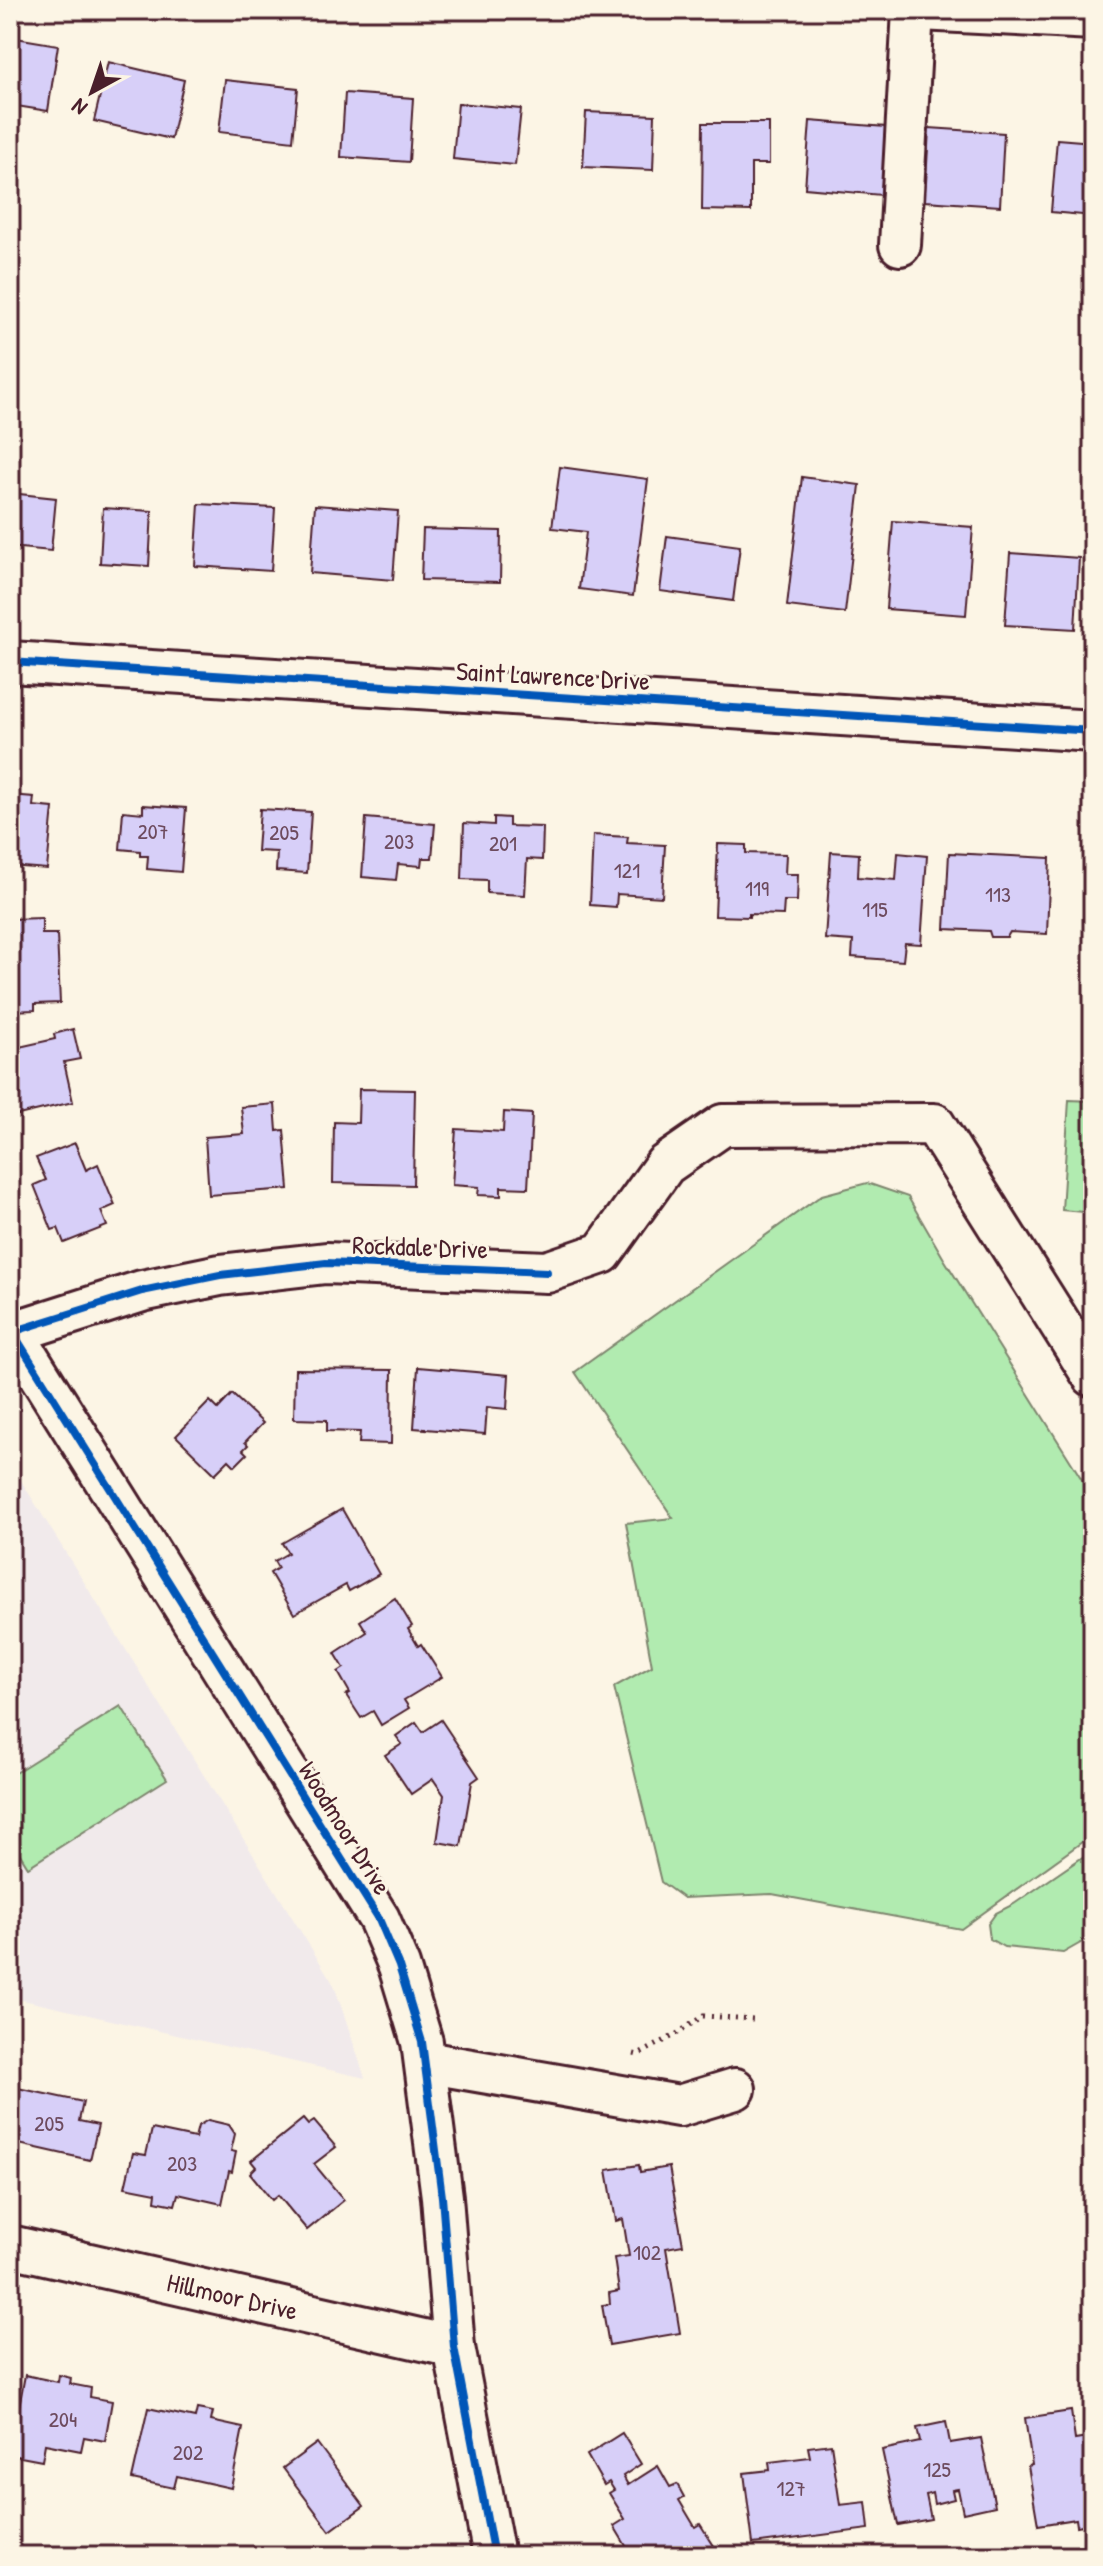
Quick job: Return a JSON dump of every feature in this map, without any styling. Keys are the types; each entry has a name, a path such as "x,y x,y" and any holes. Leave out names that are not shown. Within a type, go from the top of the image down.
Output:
{"street":[{"path":"900,245 913,10"},
{"path":"920,10 1093,19"},
{"name":"Saint Lawrence Drive","path":"10,662 1093,731"},
{"name":"Rockdale Drive","path":"11,1331 142,1291 220,1275 326,1263 547,1272 602,1253 665,1165 723,1125 934,1124 1089,1364"},
{"name":"Woodmoor Drive","path":"11,1331 379,1919 399,1966 422,2042 442,2197 454,2347 494,2556"},
{"path":"425,2062 679,2106 735,2089"},
{"name":"Hillmoor Drive","path":"10,2246 454,2347"}],"path":[{"path":"624,2053 638,2055 703,2016 754,2019"}],"shaded area":[{"path":"10,1463 334,1985 365,2078 10,1997"}],"green space":[{"path":"1069,1100 1093,1101 1093,1213 1062,1210"},
{"path":"867,1183 908,1197 1093,1497 1093,1834 961,1929 772,1894 683,1898 661,1882 614,1687 652,1666 626,1523 673,1518 575,1372 822,1195"},
{"path":"121,1706 167,1779 28,1867 10,1838 10,1776"},
{"path":"1093,1850 1093,1936 1063,1953 1004,1947 990,1939 988,1924 996,1913"}],"building":[{"path":"10,37 58,45 48,111 10,105"},
{"path":"108,62 184,80 171,139 94,121"},
{"path":"225,80 298,88 293,141 219,132"},
{"path":"345,93 413,98 409,162 341,157"},
{"path":"458,103 521,109 515,165 453,159"},
{"path":"586,112 655,115 653,170 583,167"},
{"path":"810,121 886,127 881,195 805,188"},
{"path":"703,123 769,123 769,164 751,164 751,211 702,210"},
{"path":"929,128 1004,133 1000,206 925,201"},
{"path":"1057,139 1093,142 1093,216 1051,212"},
{"path":"560,467 648,479 633,596 579,589 586,532 552,528"},
{"path":"802,477 860,485 845,613 787,606"},
{"path":"10,493 56,498 51,551 10,547"},
{"path":"199,504 275,508 271,571 195,566"},
{"path":"315,505 398,511 393,580 310,573"},
{"path":"103,508 152,511 149,566 100,563"},
{"path":"893,521 973,527 966,615 886,609"},
{"path":"423,529 501,531 500,582 421,580"},
{"path":"667,536 740,546 733,601 660,591"},
{"path":"1010,553 1079,558 1075,629 1005,625"},
{"path":"10,795 34,797 33,806 53,808 47,869 10,866"},
{"path":"143,805 186,808 181,872 147,869 148,856 140,856 140,851 120,849 123,811 143,813"},
{"path":"260,809 311,812 307,873 276,871 277,852 257,851"},
{"path":"494,817 509,818 509,826 543,827 542,860 527,859 525,895 487,893 487,880 462,879 464,823 494,825"},
{"path":"366,818 435,824 432,858 422,858 421,866 398,864 396,880 362,877"},
{"path":"593,835 628,837 627,843 665,845 662,897 617,894 616,907 590,905"},
{"path":"718,844 746,845 746,853 786,854 785,874 798,874 797,901 784,901 783,915 715,916"},
{"path":"831,852 859,854 858,877 896,880 898,853 927,856 921,944 905,943 903,961 852,957 853,941 825,939"},
{"path":"949,853 1050,858 1047,934 1010,932 1007,937 991,937 989,931 945,929"},
{"path":"42,918 42,934 57,934 60,1003 35,1004 35,1010 10,1011 10,919"},
{"path":"73,1029 80,1059 64,1062 73,1102 10,1117 10,1049 55,1039 54,1034"},
{"path":"359,1089 415,1090 413,1185 333,1183 334,1122 358,1123"},
{"path":"275,1104 277,1131 284,1130 289,1189 209,1195 205,1137 244,1134 241,1107"},
{"path":"504,1112 532,1114 528,1188 501,1187 501,1196 478,1195 479,1187 452,1185 456,1129 503,1132"},
{"path":"75,1143 86,1170 98,1164 115,1205 101,1211 107,1226 64,1243 58,1228 52,1230 34,1185 46,1180 36,1158"},
{"path":"418,1367 509,1375 507,1409 487,1407 485,1434 414,1428"},
{"path":"295,1369 392,1370 391,1444 359,1443 360,1432 327,1431 327,1420 294,1419"},
{"path":"232,1394 263,1423 245,1442 248,1445 243,1450 247,1454 235,1466 229,1460 215,1474 176,1436 210,1401 218,1409"},
{"path":"342,1509 379,1574 349,1591 346,1585 294,1614 270,1573 278,1568 274,1561 288,1553 282,1543"},
{"path":"395,1598 412,1626 408,1629 418,1646 421,1644 442,1677 404,1700 409,1708 381,1725 373,1711 361,1718 346,1695 350,1693 338,1672 344,1668 335,1653 367,1632 360,1621"},
{"path":"441,1720 479,1777 472,1782 461,1846 437,1842 444,1795 433,1779 411,1794 385,1755 402,1744 396,1736 416,1722 423,1732"},
{"path":"13,2087 83,2102 79,2121 98,2125 90,2160 10,2142"},
{"path":"303,2119 308,2125 314,2121 336,2147 314,2164 344,2200 307,2230 278,2195 272,2200 250,2173 256,2167 251,2161"},
{"path":"208,2120 229,2125 235,2134 231,2151 236,2152 222,2204 178,2194 175,2205 155,2201 156,2193 125,2187 133,2153 146,2155 152,2129 195,2138 198,2126"},
{"path":"639,2165 640,2172 669,2167 683,2245 666,2248 680,2333 609,2345 602,2305 610,2304 609,2293 619,2291 614,2258 629,2256 623,2219 616,2221 607,2170"},
{"path":"25,2375 58,2382 59,2375 71,2378 70,2384 91,2388 90,2397 112,2401 105,2441 84,2437 81,2451 45,2444 42,2461 10,2455"},
{"path":"148,2408 195,2418 197,2409 213,2412 211,2421 243,2428 231,2488 177,2476 174,2488 132,2479"},
{"path":"1071,2411 1075,2440 1093,2437 1093,2523 1077,2526 1076,2519 1038,2525 1028,2466 1032,2465 1025,2418"},
{"path":"946,2422 950,2443 981,2438 995,2506 963,2513 958,2489 952,2490 954,2499 934,2504 932,2493 926,2495 931,2519 898,2525 882,2450 920,2442 917,2428"},
{"path":"622,2433 641,2464 623,2476 628,2485 658,2466 670,2487 677,2484 684,2497 679,2500 695,2527 700,2524 716,2549 710,2553 712,2556 632,2556 614,2526 625,2519 609,2493 614,2490 609,2482 604,2485 587,2455"},
{"path":"317,2443 364,2506 330,2531 283,2468"},
{"path":"831,2444 840,2505 866,2502 869,2529 753,2544 744,2473 770,2470 769,2462 810,2457 808,2447"}],"cycle path":[{"path":"10,662 1093,731"},
{"path":"12,1332 142,1291 220,1275 326,1263 547,1272"},
{"path":"10,1328 379,1919 399,1966 422,2042 442,2197 454,2347 494,2556"}]}
